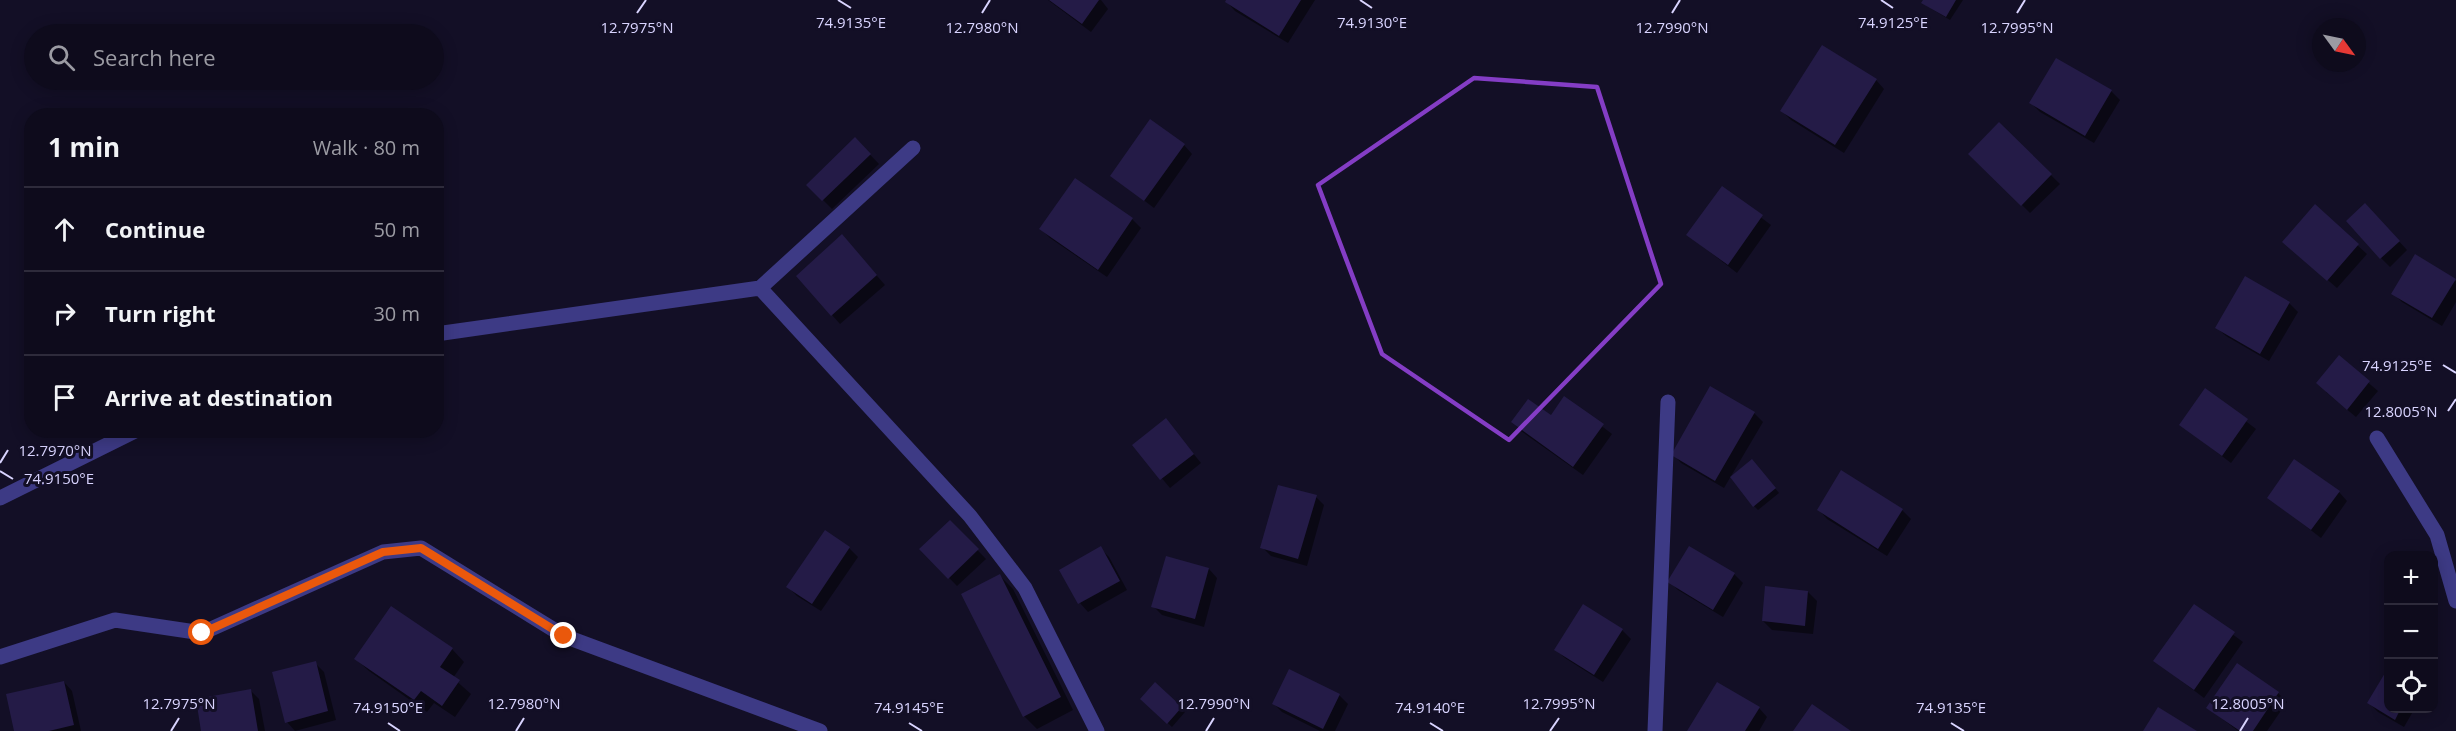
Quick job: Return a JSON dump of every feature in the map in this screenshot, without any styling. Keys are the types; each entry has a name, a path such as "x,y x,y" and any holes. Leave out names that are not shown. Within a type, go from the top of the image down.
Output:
{"street":[{"path":"444,333 760,288 913,148"},
{"path":"760,288 977,525 1025,588 1097,731"},
{"path":"1654,731 1668,402"},
{"path":"0,498 121,438"},
{"path":"2377,438 2437,535 2456,601"},
{"path":"0,657 115,620 202,633 383,552 421,548 564,636 820,731"}],"highlighted area":[{"path":"1474,78 1597,87 1661,284 1509,440 1382,354 1318,185"}],"building":[{"path":"1049,0 1099,0 1082,24"},
{"path":"1226,0 1301,0 1279,36 1225,2"},
{"path":"1923,0 1956,0 1946,17 1921,3"},
{"path":"1822,45 1877,79 1835,145 1780,111"},
{"path":"2056,58 2112,90 2085,136 2029,103"},
{"path":"1150,119 1185,144 1144,201 1110,176"},
{"path":"1999,122 2052,174 2021,206 1968,154"},
{"path":"855,137 871,154 822,201 806,185"},
{"path":"1075,178 1133,218 1098,270 1039,229"},
{"path":"1722,186 1763,215 1728,265 1686,235"},
{"path":"2365,203 2400,241 2380,259 2346,221"},
{"path":"2315,204 2359,244 2327,281 2282,242"},
{"path":"842,234 877,275 831,316 796,276"},
{"path":"2415,254 2456,279 2432,318 2391,294"},
{"path":"2245,276 2290,302 2260,354 2215,328"},
{"path":"2339,355 2370,381 2347,410 2316,383"},
{"path":"1710,386 1755,412 1715,481 1671,455"},
{"path":"2205,388 2248,419 2222,456 2179,425"},
{"path":"1564,396 1604,424 1573,467 1511,422 1528,399 1551,415"},
{"path":"1166,418 1194,454 1160,480 1132,445"},
{"path":"1752,459 1776,488 1753,507 1730,477"},
{"path":"2294,459 2340,491 2311,530 2267,498"},
{"path":"1841,470 1903,509 1878,549 1817,510"},
{"path":"1278,485 1317,495 1298,559 1260,548"},
{"path":"950,520 979,549 948,579 919,549"},
{"path":"825,530 850,547 812,604 786,587"},
{"path":"1101,546 1120,581 1078,604 1059,570"},
{"path":"1689,546 1735,573 1713,610 1667,582"},
{"path":"1166,556 1209,568 1195,619 1151,607"},
{"path":"1000,574 1061,697 1023,717 961,594"},
{"path":"1765,586 1808,591 1805,626 1762,621"},
{"path":"1583,604 1623,629 1594,675 1554,650"},
{"path":"2194,604 2235,632 2194,690 2153,661"},
{"path":"391,606 453,648 440,667 460,680 442,706 421,691 414,700 354,659"},
{"path":"316,661 328,711 285,723 272,672"},
{"path":"2237,663 2279,692 2253,731 2240,731 2206,708"},
{"path":"1289,669 1340,694 1323,729 1272,704"},
{"path":"2384,675 2384,713 2398,713 2395,720 2367,703"},
{"path":"64,681 74,725 49,731 14,731 6,694"},
{"path":"1155,682 1182,707 1167,724 1140,699"},
{"path":"1717,682 1760,707 1745,731 1687,731"},
{"path":"251,689 258,731 201,731 196,699"},
{"path":"1812,704 1851,731 1793,731"},
{"path":"2158,707 2197,731 2143,731"}],"route":[{"path":"202,633 383,552 421,548 564,636"}]}
